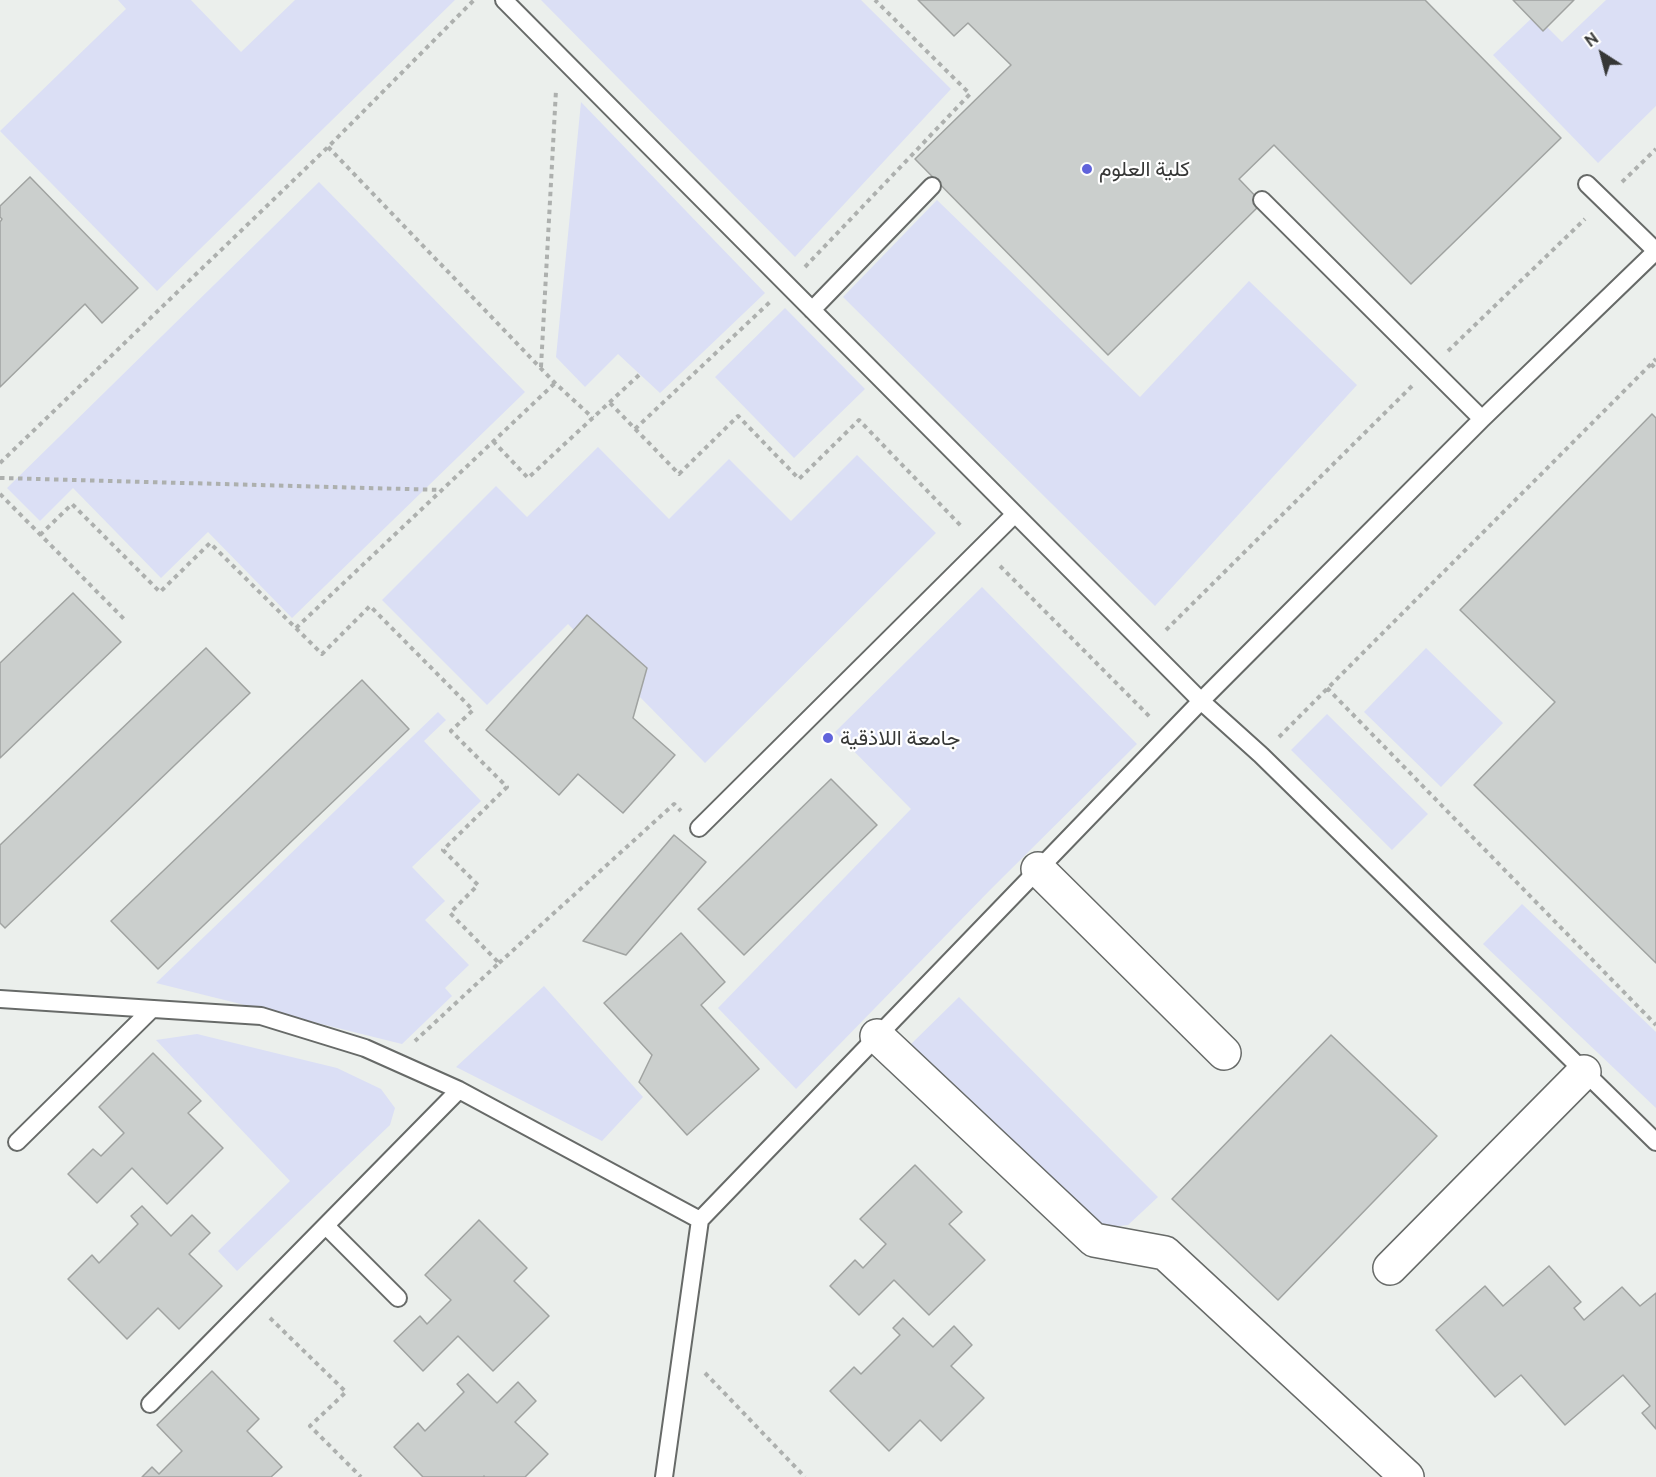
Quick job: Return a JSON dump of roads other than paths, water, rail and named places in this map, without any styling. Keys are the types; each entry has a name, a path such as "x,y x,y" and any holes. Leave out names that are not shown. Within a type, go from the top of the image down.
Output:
{"street":[{"path":"1038,869 1224,1053"},
{"path":"877,1036 1094,1240 1165,1253 1407,1477"},
{"path":"1390,1268 1584,1072"}],"lane":[{"path":"504,0 1200,701 1261,755 1656,1142"},
{"path":"664,1477 700,1220 1200,701 1482,419 1656,251 1587,184"},
{"path":"812,310 932,186"},
{"path":"1262,200 1482,419"},
{"path":"699,828 1015,514"},
{"path":"0,999 261,1016 365,1048 459,1090 700,1220"},
{"path":"17,1142 152,1009"},
{"path":"150,1404 459,1090"},
{"path":"326,1226 398,1298"}],"place":[{"name":"كلية العلوم","path":"1087,169"},
{"name":"جامعة اللاذقية","path":"828,738"}]}
